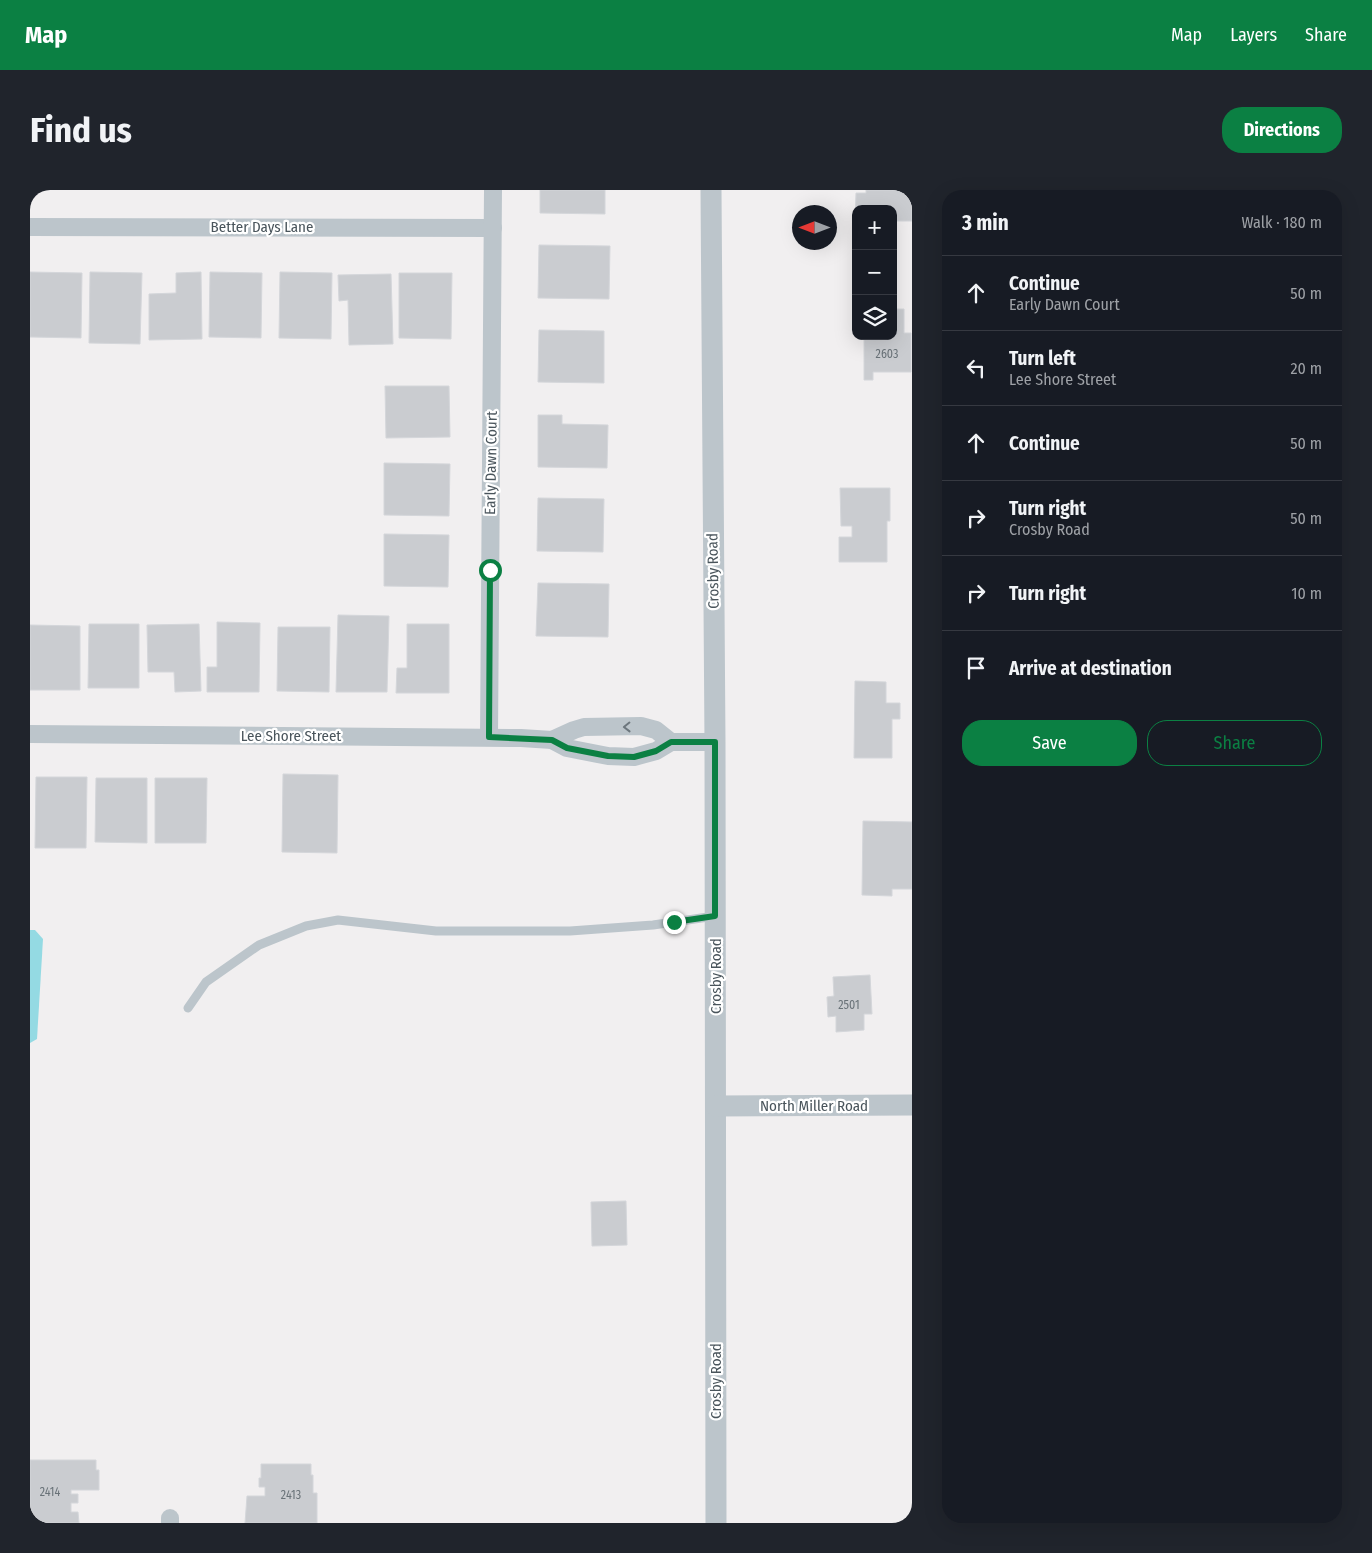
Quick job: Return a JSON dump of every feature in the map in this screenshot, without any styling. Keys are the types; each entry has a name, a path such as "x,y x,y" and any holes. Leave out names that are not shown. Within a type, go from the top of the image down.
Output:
{"street":[{"name":"Early Dawn Court","path":"489,737 493,190"},
{"name":"Crosby Road","path":"711,190 715,742 716,1523"},
{"name":"Better Days Lane","path":"30,227 493,228"},
{"path":"552,740 584,727 641,726 656,730 671,742"},
{"path":"593,753 594,727"},
{"name":"Lee Shore Street","path":"30,734 489,737 552,740"},
{"path":"552,740 567,748 608,756 634,757 656,751 671,742 715,742"},
{"name":"North Miller Road","path":"716,1106 912,1105"}],"lane":[{"path":"188,1008 206,982 259,945 306,926 338,920 436,931 560,931 653,925 715,916"}],"water":[{"path":"30,930 35,930 43,939 37,1039 30,1043"}],"building":[{"path":"540,190 605,190 605,214 540,213"},
{"path":"866,190 912,190 912,221 897,221 897,205 856,205 856,193 866,193"},
{"path":"539,245 610,246 609,299 538,298"},
{"path":"30,272 82,273 81,338 30,337"},
{"path":"90,272 142,273 140,344 89,343"},
{"path":"201,272 202,339 149,340 149,294 176,293 176,273"},
{"path":"210,272 262,273 261,338 209,337"},
{"path":"280,272 332,273 331,339 279,338"},
{"path":"399,273 452,273 451,339 399,338"},
{"path":"391,274 393,344 349,345 348,300 339,301 338,275"},
{"path":"897,309 904,309 904,333 911,333 911,372 873,372 873,380 864,380 864,340 897,340"},
{"path":"539,330 604,331 604,383 538,382"},
{"path":"385,386 449,386 450,437 386,438"},
{"path":"538,415 562,415 562,424 608,425 607,468 538,467"},
{"path":"384,463 450,464 449,516 384,515"},
{"path":"840,488 890,488 890,521 887,521 887,562 839,562 839,537 852,537 852,526 841,526"},
{"path":"538,498 604,499 603,552 537,551"},
{"path":"384,534 449,535 448,587 384,586"},
{"path":"538,583 609,584 608,637 536,636"},
{"path":"338,615 389,616 387,692 336,692"},
{"path":"217,622 260,623 259,692 207,692 207,667 217,667"},
{"path":"89,624 139,624 139,688 88,688"},
{"path":"199,624 201,691 175,692 174,672 148,672 147,625"},
{"path":"407,624 449,624 449,693 396,693 397,668 407,668"},
{"path":"30,625 80,626 80,690 30,690"},
{"path":"278,627 330,627 329,692 277,691"},
{"path":"855,681 886,682 886,703 900,703 900,719 892,719 892,758 854,758"},
{"path":"283,774 338,775 337,853 282,852"},
{"path":"36,777 87,777 86,848 35,848"},
{"path":"96,778 147,778 147,843 95,842"},
{"path":"155,778 207,778 206,843 155,843"},
{"path":"863,821 912,822 912,889 892,889 892,896 862,895"},
{"path":"870,975 872,1014 864,1014 864,1030 836,1032 836,1016 828,1017 827,997 834,996 833,977"},
{"path":"626,1201 627,1245 592,1246 591,1202"},
{"path":"30,1460 96,1460 96,1470 99,1470 99,1490 71,1490 71,1494 78,1494 78,1503 71,1503 71,1512 78,1512 79,1523 30,1523"},
{"path":"261,1464 311,1464 313,1493 317,1493 317,1523 245,1523 247,1496 265,1496 265,1487 259,1487"}],"route":[{"path":"490,570 489,737 552,740 567,748 608,756 634,757 656,751 671,742 715,742 715,916 674,922"}]}
